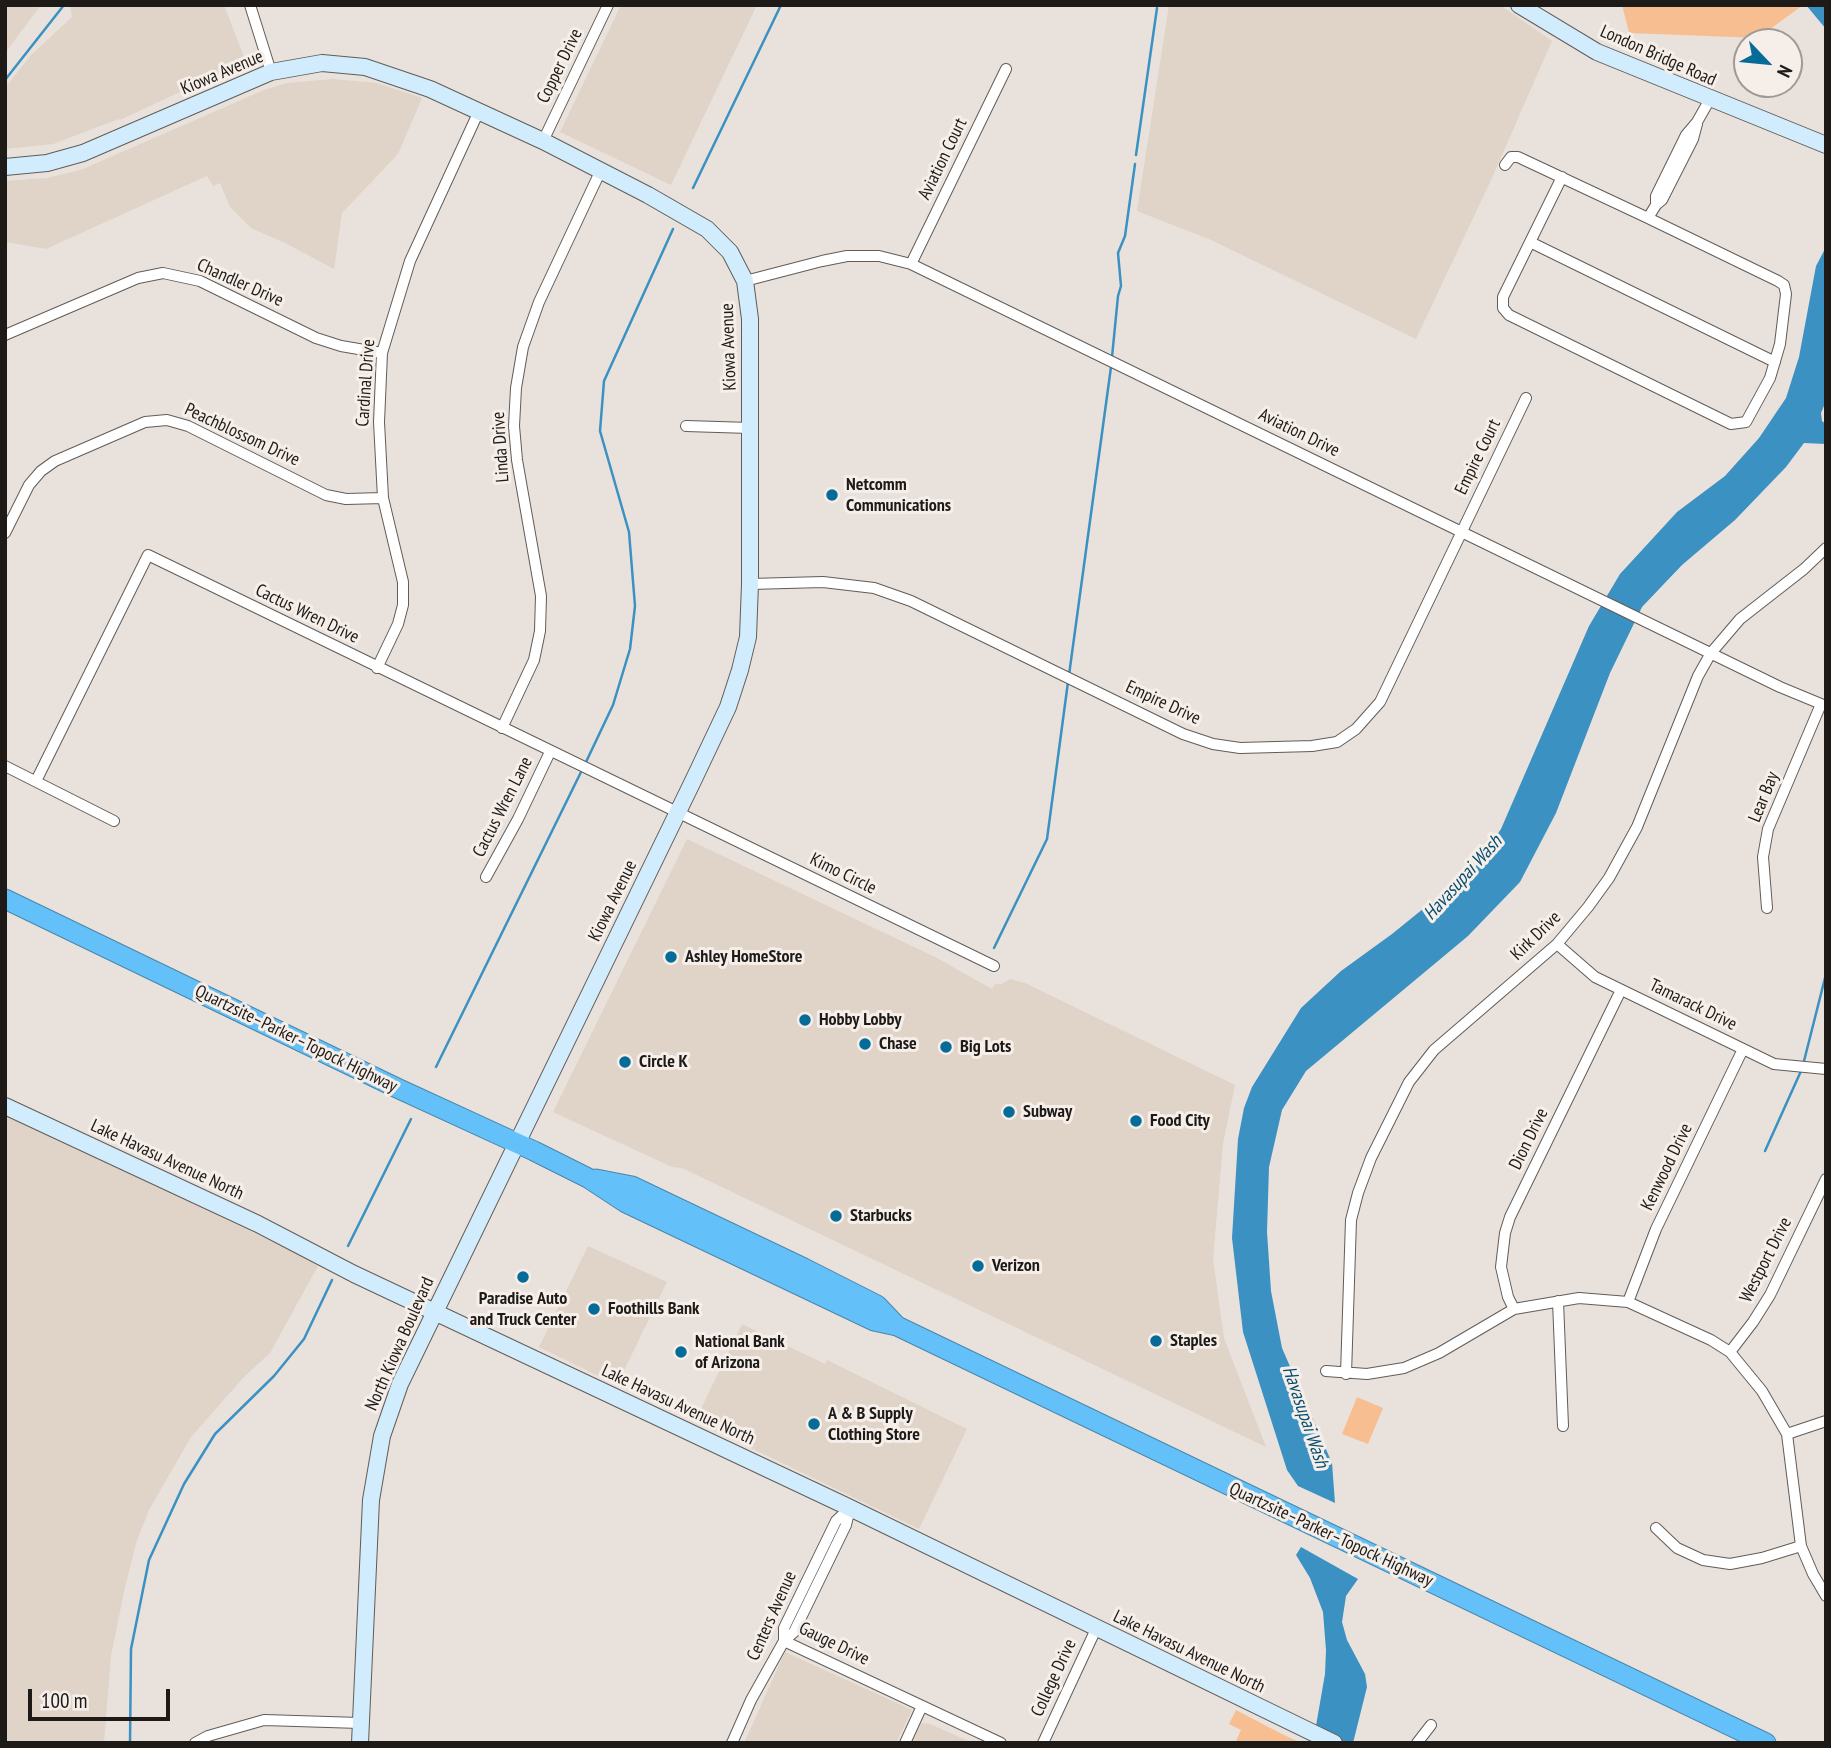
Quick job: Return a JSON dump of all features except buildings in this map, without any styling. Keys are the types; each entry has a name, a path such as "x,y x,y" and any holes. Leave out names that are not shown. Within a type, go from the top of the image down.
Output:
{"highway":[{"name":"Quartzsite–Parker–Topock Highway","path":"5,899 588,1178 632,1186 804,1268 877,1305 897,1326 1766,1743"}],"street":[{"path":"250,5 271,72"},
{"name":"Copper Drive","path":"543,141 608,5"},
{"name":"London Bridge Road","path":"1519,5 1597,52 1826,145"},
{"name":"Kiowa Avenue","path":"5,167 47,163 83,153 271,72 322,62 365,67 429,89 601,170 708,229 730,252 745,281 750,319 748,637 728,707 516,1142"},
{"name":"Aviation Court","path":"911,264 1006,69"},
{"path":"1648,218 1662,200 1710,99"},
{"name":"Cardinal Drive","path":"377,668 398,624 403,605 403,582 383,498 379,422 382,353 410,261 479,111"},
{"path":"1505,166 1511,157 1518,156 1648,218 1778,281 1784,285 1786,293 1780,344 1770,377 1746,422 1731,424 1509,315 1503,308 1503,297 1562,177"},
{"name":"Linda Drive","path":"502,728 534,660 540,631 541,596 517,460 514,426 516,388 523,347 539,302 601,170"},
{"path":"1530,242 1775,362"},
{"name":"Aviation Drive","path":"745,281 847,256 879,256 911,264 1780,687 1823,705"},
{"name":"Chandler Drive","path":"5,335 138,278 163,273 200,281 316,338 341,346 382,353"},
{"name":"Empire Court","path":"1461,531 1526,398"},
{"name":"Peachblossom Drive","path":"5,533 29,485 41,471 55,461 145,422 167,420 188,426 326,495 346,499 383,498"},
{"path":"686,426 750,428"},
{"name":"Empire Drive","path":"750,584 823,582 874,588 911,601 1184,734 1213,744 1240,748 1312,746 1337,741 1356,729 1380,702 1461,531"},
{"name":"Kirk Drive","path":"1346,1374 1351,1220 1357,1193 1371,1158 1409,1082 1434,1050 1557,944 1588,907 1609,878 1637,827 1698,676 1711,653 1740,619 1804,569 1826,548"},
{"name":"Cactus Wren Drive","path":"36,781 148,555 677,814"},
{"name":"Lear Bay","path":"1767,908 1763,857 1769,829 1823,705"},
{"name":"Cactus Wren Lane","path":"486,877 550,752"},
{"path":"5,766 114,821"},
{"name":"Kimo Circle","path":"677,814 994,966"},
{"name":"Tamarack Drive","path":"1557,944 1595,977 1774,1064 1826,1069"},
{"name":"Dion Drive","path":"1514,1309 1508,1297 1501,1267 1508,1225 1621,990"},
{"name":"Kenwood Drive","path":"1628,1302 1656,1229 1743,1049"},
{"name":"Lake Havasu Avenue North","path":"5,1106 258,1224 317,1256 850,1508 1334,1743"},
{"name":"North Kiowa Boulevard","path":"360,1743 371,1500 382,1436 400,1384 516,1142"},
{"name":"Westport Drive","path":"1730,1352 1770,1294 1826,1179"},
{"path":"1326,1371 1346,1374 1383,1372 1419,1363 1514,1309 1579,1298 1628,1302 1711,1340 1730,1352 1762,1391 1787,1434 1801,1546 1826,1596"},
{"path":"1558,1301 1563,1426"},
{"path":"1787,1434 1826,1421"},
{"name":"Centers Avenue","path":"732,1743 751,1700 784,1641 784,1628 836,1521 850,1508"},
{"path":"1657,1528 1677,1548 1703,1560 1730,1564 1762,1559 1801,1546"},
{"name":"College Drive","path":"1042,1743 1096,1629"},
{"name":"Gauge Drive","path":"784,1641 1001,1743"},
{"path":"905,1743 922,1706"},
{"path":"195,1743 264,1720 360,1723"},
{"path":"1417,1743 1431,1725"}],"shaded area":[{"path":"5,5 41,5 5,53"},
{"path":"70,5 224,5 244,57 240,64 120,120 53,144 5,149 5,88 30,56 72,17"},
{"path":"621,5 757,5 671,185 560,132"},
{"path":"1169,5 1500,5 1552,41 1491,180 1416,339 1211,240 1137,211"},
{"path":"1622,5 1803,5 1772,28 1733,28 1733,37 1629,33"},
{"path":"333,79 377,83 422,98 398,154 342,213 334,269 251,228 230,207 220,183 213,186 207,176 46,249 5,242 5,181 47,178 83,169 264,90 287,83"},
{"path":"687,839 935,957 992,989 995,984 1002,984 1010,979 1025,983 1235,1085 1223,1144 1213,1259 1224,1338 1266,1447 682,1168 672,1167 553,1112"},
{"path":"5,1113 318,1266 270,1353 244,1377 191,1437 149,1510 137,1540 111,1656 104,1743 5,1743"},
{"path":"588,1246 667,1282 617,1385 539,1347"},
{"path":"742,1324 825,1364 827,1360 967,1429 919,1529 695,1421"},
{"path":"1357,1397 1383,1408 1368,1444 1342,1434"},
{"path":"785,1652 912,1710 896,1743 744,1743"},
{"path":"1236,1710 1301,1743 1235,1743 1241,1730 1229,1724"},
{"path":"921,1723 930,1724 973,1743 911,1743"}],"water":[{"path":"1806,5 1826,5 1826,29"},
{"name":"Havasupai Wash","path":"1826,247 1826,401 1821,413 1822,421 1826,424 1826,444 1804,443 1786,467 1735,520 1682,565 1642,607 1610,673 1556,813 1520,882 1468,936 1306,1071 1282,1110 1269,1167 1267,1232 1271,1291 1282,1348 1332,1463 1335,1503 1298,1486 1287,1470 1243,1332 1232,1238 1238,1139 1244,1108 1252,1087 1301,1008 1341,971 1392,934 1476,866 1501,829 1589,626 1620,574 1677,512 1725,476 1759,438 1786,398 1799,357 1816,266"},
{"path":"1301,1547 1358,1579 1346,1596 1342,1622 1347,1640 1365,1674 1367,1687 1353,1743 1313,1743 1325,1674 1326,1650 1323,1612 1310,1578 1296,1555"}],"waterway":[{"path":"5,80 64,5"},
{"path":"693,188 781,5"},
{"path":"1136,155 1157,8"},
{"path":"1112,357 1121,286 1118,253 1125,236 1135,164"},
{"path":"586,762 613,705 630,649 635,606 629,532 600,431 604,381 673,229"},
{"path":"1069,675 1111,367"},
{"path":"994,948 1047,839 1068,682"},
{"path":"436,1067 583,768"},
{"path":"1803,1065 1826,974"},
{"path":"1765,1151 1801,1071"},
{"path":"348,1246 411,1119"},
{"path":"130,1743 131,1649 149,1560 184,1484 215,1434 274,1376 304,1339 332,1280"}],"place":[{"name":"Netcomm Communications","path":"832,495"},
{"name":"Ashley HomeStore","path":"671,957"},
{"name":"Hobby Lobby","path":"805,1020"},
{"name":"Chase","path":"865,1044"},
{"name":"Big Lots","path":"946,1047"},
{"name":"Circle K","path":"625,1062"},
{"name":"Subway","path":"1009,1112"},
{"name":"Food City","path":"1136,1121"},
{"name":"Starbucks","path":"836,1216"},
{"name":"Verizon","path":"978,1266"},
{"name":"Paradise Auto and Truck Center","path":"523,1277"},
{"name":"Foothills Bank","path":"594,1309"},
{"name":"Staples","path":"1156,1341"},
{"name":"National Bank of Arizona","path":"681,1352"},
{"name":"A & B Supply Clothing Store","path":"814,1424"}]}
